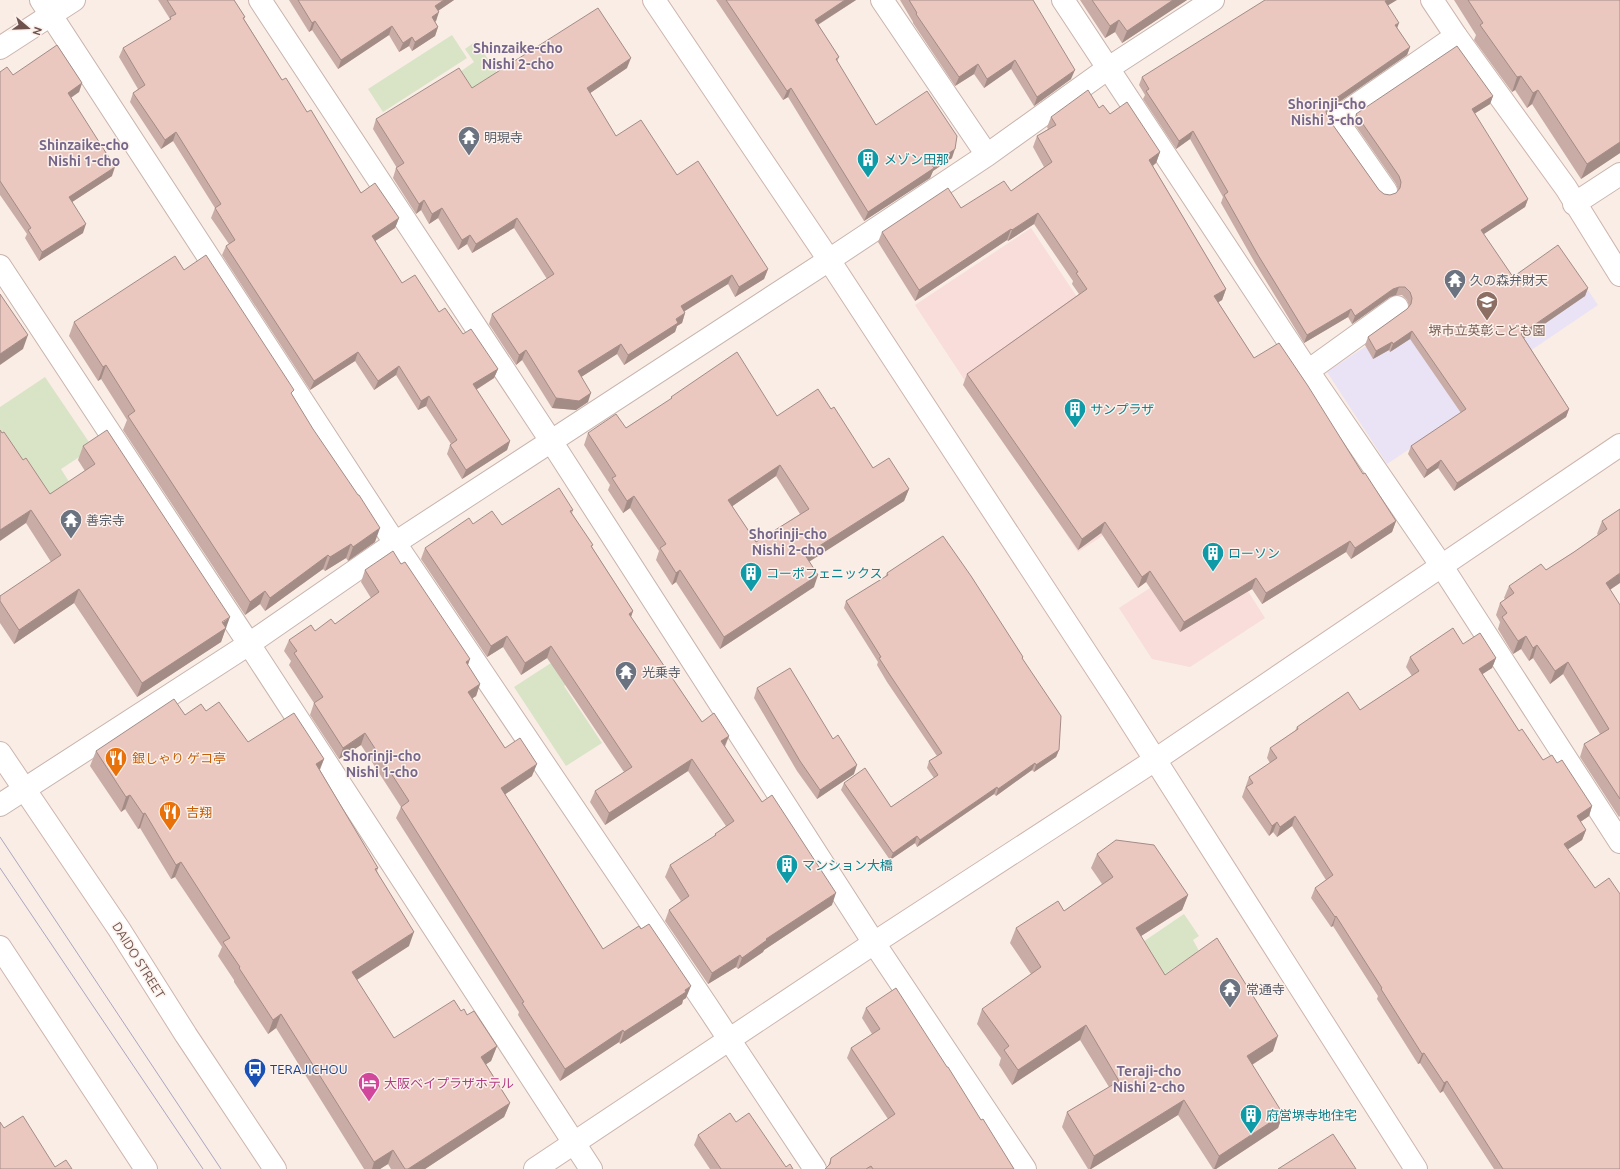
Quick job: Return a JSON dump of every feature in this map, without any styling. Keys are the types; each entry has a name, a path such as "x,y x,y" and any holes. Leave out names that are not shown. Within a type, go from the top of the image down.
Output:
{"street":[{"path":"0,48 46,7 74,0"},
{"path":"260,0 551,441 874,943 1025,1169"},
{"path":"654,0 828,260 1155,760 1416,1169"},
{"path":"882,0 987,155"},
{"path":"1063,0 1107,69 1308,371 1441,565 1620,842"},
{"path":"0,805 249,644 394,543 987,155 1107,69 1213,0"},
{"path":"1432,0 1456,36 1566,188 1574,204 1620,275"},
{"path":"46,7 394,543 815,1169"},
{"path":"1386,191 1336,119 1456,36"},
{"path":"1574,204 1620,174"},
{"path":"0,266 249,644 591,1169"},
{"path":"1308,371 1397,308"},
{"path":"535,1169 874,943 1155,760 1620,444"},
{"name":"DAIDO STREET","path":"0,753 119,929 186,1035 275,1169"},
{"path":"0,948 146,1169"}],"shaded area":[{"name":"サンプラザ","path":"1031,228 1195,474 1078,552 915,305"},
{"path":"1558,246 1598,305 1527,353 1535,365 1387,464 1327,372 1404,321 1417,340"},
{"path":"1218,544 1265,618 1190,667 1152,659 1119,608"}],"green space":[{"path":"452,35 467,58 383,112 368,89"},
{"path":"476,41 545,145 508,170 457,74 474,62 465,49"},
{"path":"45,377 93,448 61,469 78,496 53,512 0,432 0,407"},
{"path":"571,650 585,671 564,686 602,743 566,766 514,687"},
{"path":"1184,914 1199,936 1193,940 1199,951 1159,978 1087,980"}],"building":[{"path":"167,0 234,0 245,17 243,18 282,80 286,78 307,112 311,110 361,193 375,183 399,218 372,236 402,283 415,275 439,312 445,308 463,334 471,329 498,369 473,384 510,441 466,470 450,445 457,440 429,396 421,401 399,366 378,381 358,352 314,381 226,246 235,240 215,208 221,204 176,132 165,140 133,93 145,85 123,48 171,19 170,17 176,14"},
{"path":"298,0 444,0 435,6 439,12 432,17 438,27 415,42 412,37 403,43 392,26 341,60 315,21 312,23"},
{"path":"726,0 845,0 815,20 839,57 836,59 876,125 927,91 957,136 955,149 932,165 934,168 868,212 791,88 787,91"},
{"path":"909,0 1033,0 1075,70 1037,97 1015,60 987,79 978,64 959,77 916,14 917,13"},
{"path":"1092,0 1173,0 1127,31 1119,20 1110,26"},
{"path":"1265,0 1387,0 1385,1 1399,23 1395,25 1410,47 1332,101 1327,106 1326,112 1328,118 1379,190 1384,194 1390,195 1396,193 1400,188 1401,182 1399,176 1356,114 1457,46 1493,96 1472,109 1528,199 1481,230 1513,277 1558,245 1588,288 1521,334 1569,409 1457,483 1441,460 1427,470 1411,446 1466,409 1412,331 1393,344 1392,342 1376,351 1368,337 1407,309 1411,304 1412,298 1410,292 1405,287 1393,289 1355,316 1351,309 1307,335 1258,255 1224,195 1228,192 1193,131 1179,141 1146,91 1149,89 1142,77"},
{"path":"1468,0 1620,0 1620,142 1587,164 1538,90 1533,93 1521,76 1517,77 1480,25 1483,23"},
{"path":"598,8 631,58 587,88 616,136 641,120 677,175 698,161 768,269 739,287 732,275 681,306 685,313 676,319 678,323 628,355 621,344 578,371 591,393 579,401 556,398 526,350 519,355 492,314 554,274 517,218 476,244 470,235 462,240 442,208 432,214 424,200 419,204 396,168 404,163 376,119 459,68 472,88"},
{"path":"57,45 82,83 68,93 115,167 69,197 86,224 42,252 28,230 31,228 0,181 0,72 7,67 13,75"},
{"path":"1088,90 1099,108 1103,105 1110,114 1127,102 1160,152 1149,160 1226,289 1214,296 1254,358 1279,343 1308,386 1363,474 1365,473 1396,521 1355,548 1350,541 1266,593 1256,578 1184,622 1150,571 1142,577 1105,522 1082,539 967,374 1087,289 1076,273 1078,272 1038,213 1012,230 1011,229 919,290 882,232 948,188 961,208 1004,181 1011,191 1052,162 1037,136 1056,125 1051,117"},
{"path":"206,255 294,390 291,393 313,429 380,528 353,547 351,544 330,557 328,555 270,598 265,591 250,602 128,416 135,411 106,365 103,367 74,322 175,256 184,270"},
{"path":"0,294 28,335 0,354"},
{"path":"737,352 777,416 818,389 831,409 834,407 873,468 889,458 909,489 805,555 818,575 724,637 680,570 676,573 660,548 666,544 634,496 627,501 612,478 616,476 588,433 616,414 626,428 672,398 671,397","holes":["780,465 809,509 756,542 728,500"]},
{"path":"0,430 2,433 4,432 23,460 26,458 50,494 95,464 83,446 107,430 230,617 222,622 226,628 142,683 79,589 19,630 0,601 0,596 61,555 31,510 0,530"},
{"path":"559,488 573,510 570,511 593,545 591,546 633,611 629,614 702,722 714,713 729,736 721,741 762,802 772,795 836,893 766,939 767,940 742,958 740,955 712,973 669,910 689,896 670,865 716,835 715,834 734,821 692,759 609,813 595,791 632,767 551,646 525,663 507,636 491,646 425,548 469,518 473,524 492,511 502,525"},
{"path":"1620,509 1620,573 1606,583 1620,605 1620,799 1584,744 1609,729 1568,662 1555,671 1537,645 1533,648 1526,636 1518,641 1502,617 1507,613 1500,603 1514,593 1509,586 1541,564 1546,570 1574,552 1607,529 1602,521"},
{"path":"943,536 971,576 1023,657 1022,658 1061,716 1059,750 1036,765 1035,763 998,789 997,787 920,840 917,836 893,853 844,783 865,768 891,807 938,775 929,761 942,753 879,658 881,657 846,601 888,575 887,573"},
{"path":"393,551 401,564 405,562 470,659 466,662 480,684 468,692 505,748 520,738 537,764 501,788 603,949 639,926 641,929 649,924 691,986 685,990 686,992 624,1032 623,1030 565,1069 522,1003 524,1002 401,807 409,801 365,733 343,748 314,703 323,697 294,653 297,651 289,640 311,625 315,631 331,619 335,624 379,592 365,570"},
{"path":"1453,628 1463,644 1480,633 1496,658 1479,669 1519,731 1522,729 1543,760 1552,755 1557,763 1562,760 1592,806 1577,816 1586,830 1564,844 1595,888 1609,878 1620,894 1620,1169 1503,1169 1447,1081 1444,1083 1424,1053 1422,1054 1336,916 1335,917 1315,888 1333,875 1295,816 1280,827 1277,822 1272,826 1246,787 1253,783 1249,777 1277,758 1270,748 1298,729 1297,727 1348,692 1360,710 1419,671 1410,657"},
{"path":"790,668 833,739 838,735 857,765 820,790 800,761 757,688"},
{"path":"174,699 185,715 201,704 206,711 219,702 248,742 294,713 324,759 316,764 378,868 375,869 414,932 352,972 394,1038 454,1000 461,1011 464,1009 467,1015 474,1011 497,1046 481,1057 510,1103 408,1169 405,1169 393,1150 374,1162 281,1014 273,1020 239,968 240,967 223,942 230,938 181,862 176,865 145,813 143,814 130,795 126,797 96,751"},
{"path":"1116,840 1154,845 1188,895 1136,928 1165,975 1217,938 1278,1036 1247,1056 1283,1114 1219,1156 1184,1100 1094,1156 1067,1112 1119,1081 1086,1025 1018,1070 1004,1050 1009,1046 982,1009 1041,967 1016,928 1058,901 1064,911 1113,877 1097,854"},
{"path":"896,988 981,1120 983,1119 1014,1169 873,1169 871,1166 866,1169 825,1169 830,1164 831,1158 895,1114 851,1048 880,1029 866,1008"},
{"path":"730,1113 736,1122 749,1113 786,1167 790,1164 793,1169 721,1169 698,1135"},
{"path":"23,1116 55,1167 66,1160 72,1169 0,1169 0,1122 4,1128"},
{"path":"1333,1134 1356,1169 1278,1169"}],"tram line":[{"path":"0,837 221,1169"},
{"path":"0,868 203,1169"}],"place":[{"name":"明現寺","path":"469,156"},
{"name":"メゾン田那","path":"868,178"},
{"name":"久の森弁財天","path":"1455,300"},
{"name":"堺市立英彰こども園","path":"1487,322"},
{"name":"サンプラザ","path":"1075,428"},
{"name":"善宗寺","path":"71,540"},
{"name":"ローソン","path":"1213,572"},
{"name":"コーポフェニックス","path":"751,592"},
{"name":"光乗寺","path":"626,692"},
{"name":"銀しゃり ゲコ亭","path":"116,778"},
{"name":"吉翔","path":"170,832"},
{"name":"マンション大橋","path":"787,884"},
{"name":"常通寺","path":"1230,1008"},
{"name":"TERAJICHOU","path":"255,1088"},
{"name":"大阪ベイプラザホテル","path":"369,1102"},
{"name":"府営堺寺地住宅","path":"1251,1134"}],"district":[{"name":"Shinzaike-cho Nishi 2-cho","path":"518,56"},
{"name":"Shorinji-cho Nishi 3-cho","path":"1327,112"},
{"name":"Shinzaike-cho Nishi 1-cho","path":"84,154"},
{"name":"Shorinji-cho Nishi 2-cho","path":"788,542"},
{"name":"Shorinji-cho Nishi 1-cho","path":"382,764"},
{"name":"Teraji-cho Nishi 2-cho","path":"1149,1080"}]}
